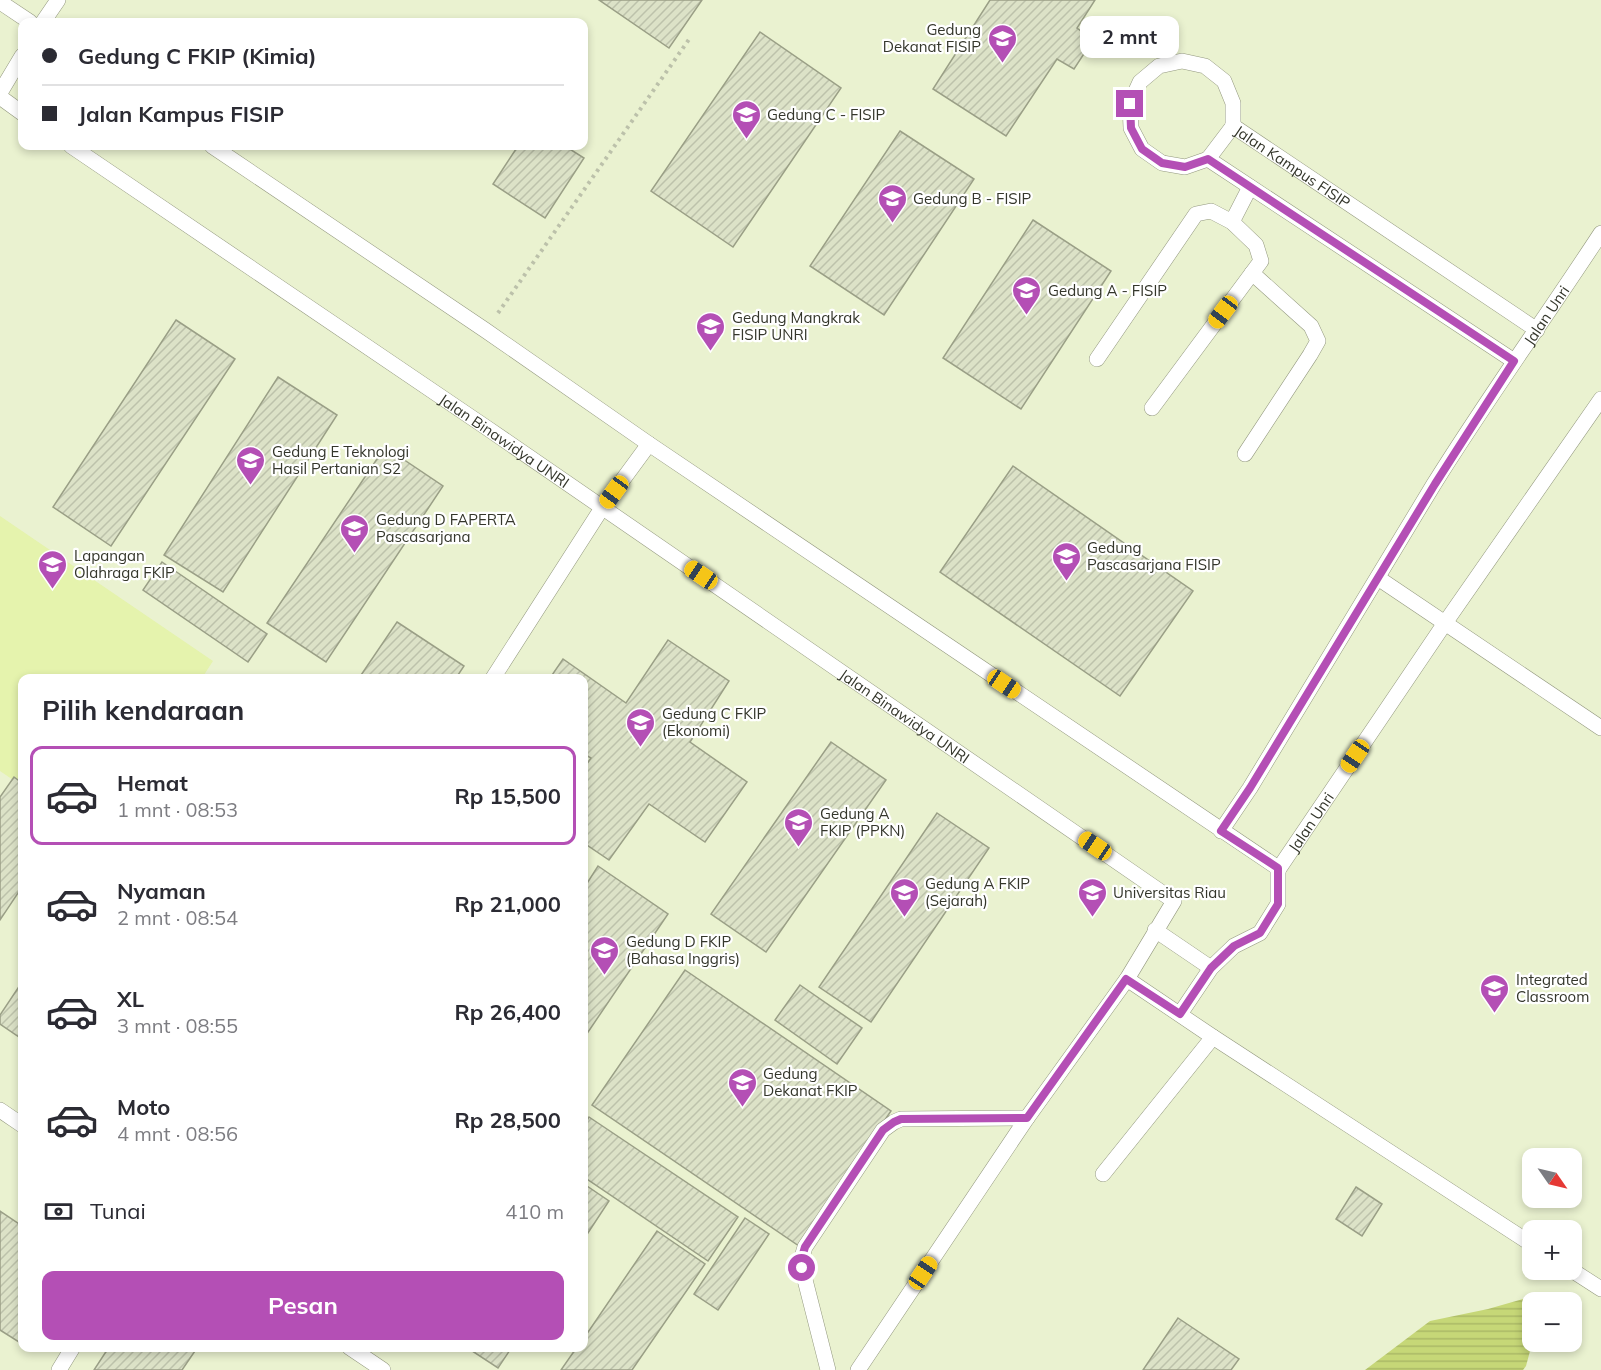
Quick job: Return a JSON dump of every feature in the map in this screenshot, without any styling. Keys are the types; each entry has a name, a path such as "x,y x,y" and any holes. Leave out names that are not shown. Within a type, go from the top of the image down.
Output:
{"lane":[{"path":"46,18 58,0"},
{"path":"0,2 24,18"},
{"name":"Jalan Kampus FISIP","path":"1208,159 1185,167 1162,163 1142,149 1131,128 1130,104 1140,82 1159,66 1182,61 1205,66 1224,81 1233,104 1233,126 1537,330"},
{"path":"18,63 0,95 18,110"},
{"path":"1233,126 1208,159 1514,361"},
{"name":"Jalan Binawidya UNRI","path":"77,150 1174,901 1155,930"},
{"path":"218,150 1278,868 1278,904 1260,933 1234,946 1211,968 1180,1014"},
{"path":"1232,222 1250,187"},
{"path":"1097,359 1196,214 1212,211 1232,222 1256,245 1261,261 1152,408"},
{"name":"Jalan Unri","path":"1221,831 1250,788 1435,484 1514,361 1601,233"},
{"path":"1245,454 1318,340 1311,326 1252,273"},
{"name":"Jalan Unri","path":"1278,870 1445,623 1601,399"},
{"path":"496,674 603,508 649,444"},
{"path":"1378,578 1601,728"},
{"path":"858,1370 1027,1118 1126,979 1155,930 1211,968"},
{"path":"1126,979 1522,1238"},
{"path":"1103,1174 1213,1037"},
{"path":"0,1110 18,1122"},
{"path":"828,1370 802,1268 802,1257 805,1247 883,1130 901,1119 1027,1118"},
{"path":"1582,1277 1601,1289"},
{"path":"59,1370 70,1352"},
{"path":"356,1352 382,1370"}],"path":[{"path":"485,330 690,38"}],"shaded area":[{"name":"Universitas Riau","path":"0,0 1601,0 1601,1370 0,1370"},
{"name":"Lapangan Olahraga FKIP","path":"0,516 213,661 205,674 18,674 18,783 0,771"},
{"path":"1522,1299 1522,1352 1530,1352 1523,1370 1365,1370 1430,1321"}],"building":[{"path":"599,0 702,0 669,48"},
{"name":"Gedung Dekanat FISIP","path":"990,0 1095,0 1077,28 1093,40 1074,69 1057,59 1006,136 933,89"},
{"name":"Gedung C - FISIP","path":"760,32 841,88 733,247 651,191"},
{"name":"Gedung B - FISIP","path":"900,131 974,179 884,315 810,266"},
{"path":"515,150 571,150 584,158 545,218 493,184"},
{"name":"Gedung A - FISIP","path":"1033,220 1111,271 1021,409 943,358"},
{"path":"176,320 235,359 111,546 53,507"},
{"name":"Gedung E Teknologi Hasil Pertanian S2","path":"278,377 337,415 223,592 164,555"},
{"name":"Gedung D FAPERTA Pascasarjana","path":"385,447 443,486 326,662 267,623"},
{"name":"Gedung Pascasarjana FISIP","path":"1013,466 1193,591 1120,696 940,572"},
{"path":"162,562 267,634 248,662 143,590"},
{"path":"397,622 464,666 459,674 362,674"},
{"name":"Gedung C FKIP (Ekonomi)","path":"668,640 729,681 690,742 747,782 705,842 649,804 609,860 588,846 588,762 591,758 588,756 588,676 626,703"},
{"name":"Gedung C FKIP (Ekonomi)","path":"563,659 584,674 553,674"},
{"name":"Gedung A FKIP (PPKN)","path":"831,742 886,780 766,952 711,914"},
{"path":"14,777 18,780 18,893 0,920 0,797"},
{"name":"Gedung A FKIP (Sejarah)","path":"937,813 989,848 871,1022 819,987"},
{"name":"Gedung D FKIP (Bahasa Inggris)","path":"598,866 668,914 588,1032 588,882"},
{"name":"Gedung Dekanat FKIP","path":"685,970 891,1111 799,1246 592,1105"},
{"path":"800,985 862,1028 837,1064 775,1020"},
{"path":"18,988 18,1036 0,1024 0,1015"},
{"path":"589,1117 738,1217 708,1261 588,1180"},
{"path":"588,1187 609,1201 588,1233"},
{"path":"1356,1187 1382,1204 1362,1236 1336,1219"},
{"path":"0,1211 18,1223 18,1341 0,1330"},
{"path":"745,1218 769,1234 718,1310 694,1294"},
{"path":"657,1231 705,1264 632,1370 561,1370 574,1352 588,1352 588,1332"},
{"path":"1178,1318 1239,1359 1231,1370 1143,1370"},
{"path":"106,1352 194,1352 182,1370 94,1370"},
{"path":"474,1352 509,1352 498,1368"}],"place":[{"name":"Gedung Dekanat FISIP","path":"1002,64"},
{"name":"Gedung C - FISIP","path":"746,140"},
{"name":"Gedung B - FISIP","path":"892,224"},
{"name":"Gedung A - FISIP","path":"1027,316"},
{"name":"Gedung Mangkrak FISIP UNRI","path":"711,352"},
{"name":"Gedung E Teknologi Hasil Pertanian S2","path":"251,486"},
{"name":"Gedung D FAPERTA Pascasarjana","path":"355,554"},
{"name":"Gedung Pascasarjana FISIP","path":"1066,582"},
{"name":"Lapangan Olahraga FKIP","path":"53,590"},
{"name":"Gedung C FKIP (Ekonomi)","path":"641,748"},
{"name":"Gedung A FKIP (PPKN)","path":"799,848"},
{"name":"Gedung A FKIP (Sejarah)","path":"904,918"},
{"name":"Universitas Riau","path":"1092,918"},
{"name":"Gedung D FKIP (Bahasa Inggris)","path":"605,976"},
{"name":"Integrated Classroom","path":"1495,1014"},
{"name":"Gedung Dekanat FKIP","path":"742,1108"}],"route":[{"path":"802,1268 805,1247 883,1130 901,1119 1027,1118 1126,979 1180,1014 1211,968 1234,946 1260,933 1278,904 1278,868 1221,831 1250,788 1435,484 1514,361 1208,159 1185,167 1162,163 1142,149 1131,128 1130,104"}]}
